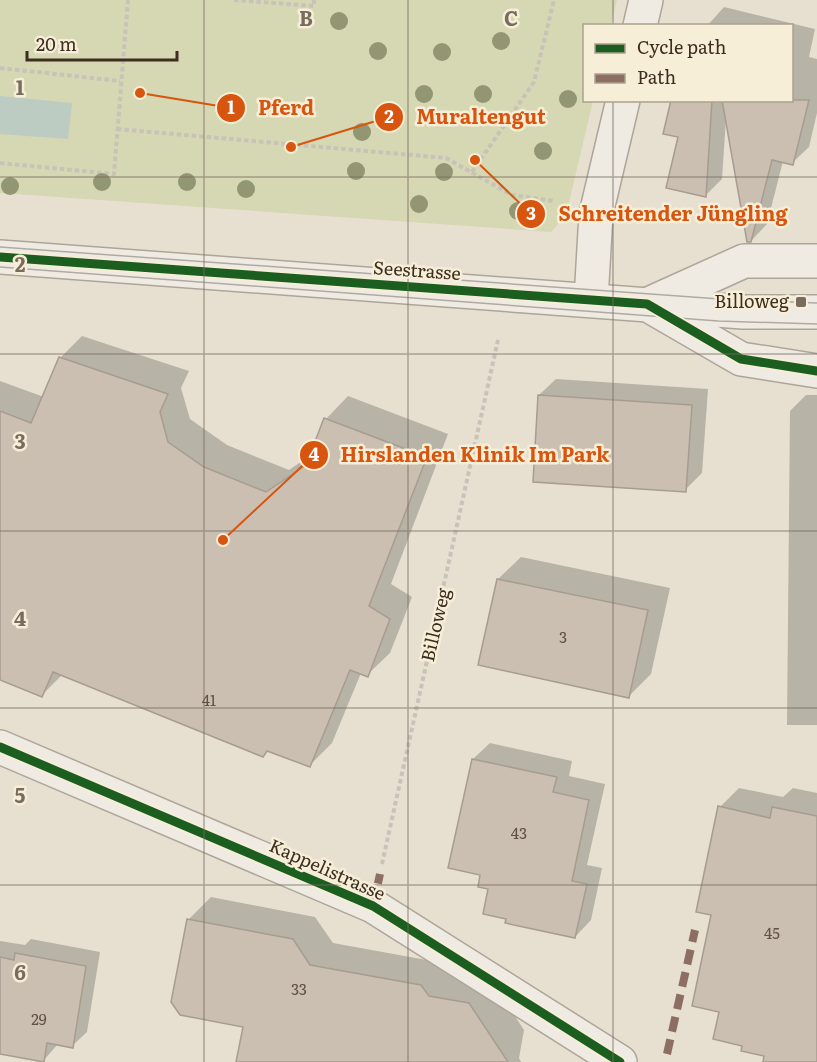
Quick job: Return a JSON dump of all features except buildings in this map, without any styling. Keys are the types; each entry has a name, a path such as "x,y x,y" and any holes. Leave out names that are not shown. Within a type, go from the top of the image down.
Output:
{"street":[{"path":"640,24 646,0"},
{"path":"591,300 596,214 623,102"},
{"name":"Seestrasse","path":"0,257 742,312 817,312"},
{"name":"Seestrasse","path":"647,304 744,261 817,261"},
{"name":"Seestrasse","path":"647,304 741,359 817,371"},
{"name":"Kappelistrasse","path":"0,747 373,906 620,1062"}],"path":[{"path":"0,163 114,174 128,0"},
{"path":"234,0 314,6 314,0"},
{"path":"472,172 534,82 554,0"},
{"path":"0,68 120,81"},
{"path":"117,129 446,158 512,195 547,198 596,214"}],"green space":[{"path":"0,0 617,0 611,24 583,24 583,102 593,102 566,215 551,232 0,193"}],"shaded area":[{"path":"0,96 72,103 68,139 0,134"}],"tram line":[{"path":"0,247 720,299 817,303"},
{"path":"0,267 718,321 817,324"}],"marked path":[{"path":"373,906 380,874"},
{"path":"667,1054 695,930"}],"cycle path":[{"path":"0,257 647,304 741,359 817,371"},
{"path":"0,747 373,906 620,1062"}],"place":[{"name":"Pferd","path":"140,93"},
{"name":"Muraltengut","path":"291,147"},
{"name":"Schreitender Jüngling","path":"475,160"},
{"name":"Billoweg","path":"801,302"},
{"name":"Hirslanden Klinik Im Park","path":"223,540"}]}
